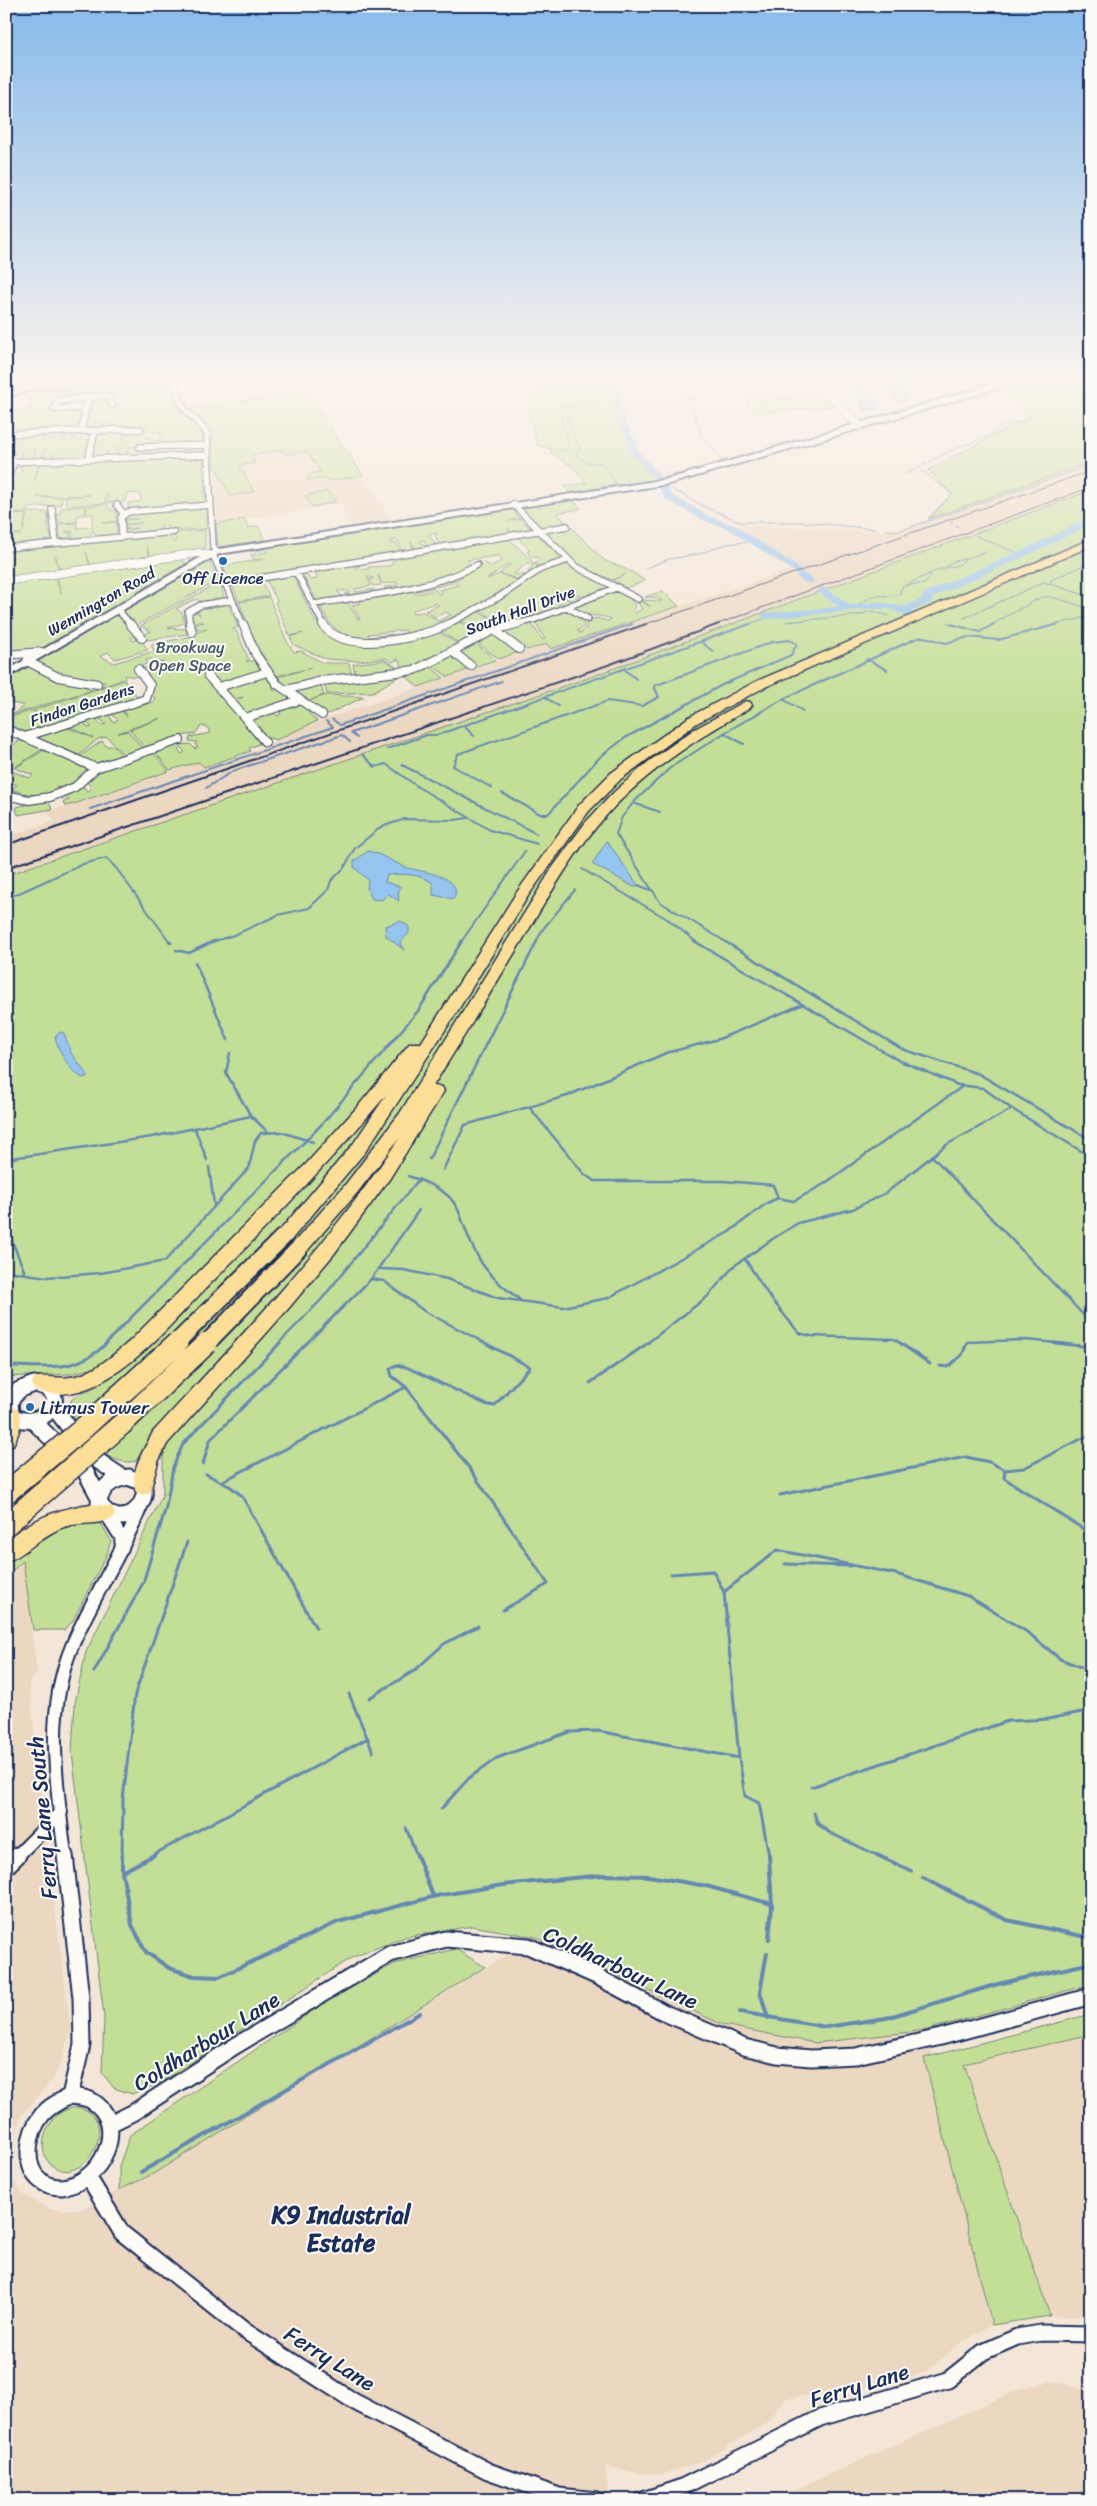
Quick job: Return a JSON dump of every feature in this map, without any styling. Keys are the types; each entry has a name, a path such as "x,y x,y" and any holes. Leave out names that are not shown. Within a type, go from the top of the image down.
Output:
{"highway":[{"path":"6,1493 65,1446 136,1383 220,1302 285,1235 370,1132 522,895 584,808 616,776 693,720 761,684 1091,542"},
{"path":"6,1525 64,1477 162,1388 254,1297 351,1189 406,1116 482,996 560,867 590,826 619,795 653,765 697,733 773,691 829,664 1091,551"},
{"path":"34,1385 60,1387 92,1379 113,1365 151,1332 316,1165 381,1090 442,1009 475,971"},
{"path":"144,1492 148,1462 160,1438 319,1261 381,1179 441,1083 482,996"},
{"path":"6,1439 11,1427 8,1409"},
{"path":"6,1552 27,1534 48,1523 104,1509"}],"main road":[{"name":"Wennington Road","path":"6,675 42,652 213,553 587,493"}],"street":[{"path":"209,493 214,557 256,655 267,672 286,690 322,714"},
{"path":"117,504 124,514"},
{"path":"513,504 568,560 584,571 638,599"},
{"path":"124,514 210,506"},
{"path":"52,509 56,543"},
{"path":"122,537 121,517 124,514"},
{"path":"225,584 567,526"},
{"path":"6,548 174,532"},
{"path":"6,582 198,553 213,553"},
{"path":"296,572 326,628 340,638 365,642 409,638 437,630 500,597 541,569 568,560"},
{"path":"314,604 431,584 461,574 477,564"},
{"name":"South Hall Drive","path":"286,690 321,681 415,670 494,630 533,620 618,587"},
{"path":"192,632 187,616 188,612 201,605 232,600"},
{"path":"567,607 588,619"},
{"path":"117,609 142,638"},
{"path":"494,630 519,649"},
{"path":"452,651 471,666"},
{"path":"6,655 42,652"},
{"path":"27,661 58,677 97,684"},
{"name":"Findon Gardens","path":"24,737 146,699 150,685 138,669"},
{"path":"219,687 267,672"},
{"path":"208,676 264,742"},
{"path":"245,718 300,700"},
{"path":"6,729 96,768"},
{"path":"6,795 29,800 50,797 74,787 96,768 180,740"},
{"path":"6,1387 34,1385 47,1386 54,1395 53,1406 45,1416 33,1421 20,1421 8,1409 14,1395 34,1385"},
{"path":"53,1406 79,1443 97,1462 122,1477 134,1479 144,1492 141,1505 129,1515 121,1517 104,1509"},
{"path":"33,1421 91,1479 104,1509 122,1537 122,1549"},
{"path":"104,1509 110,1482 122,1477"},
{"name":"Ferry Lane South","path":"70,2096 82,2045 82,1998 54,1761 54,1725 58,1691 78,1632 122,1549 144,1492"},
{"path":"6,1867 61,1812"},
{"name":"Coldharbour Lane","path":"110,2124 134,2112 235,2046 390,1954 446,1939 528,1946 596,1976 667,2014 735,2044 777,2055 812,2058 856,2056 941,2037 1091,1996"},
{"path":"70,2096 84,2096 96,2101 105,2110 110,2124 107,2153 100,2166 89,2178 69,2187 50,2187 39,2180 32,2168 28,2154 30,2139 36,2124 45,2111 57,2102 70,2096"},
{"name":"Ferry Lane","path":"89,2178 122,2233 129,2239 245,2331 355,2402 488,2471 559,2496 597,2500"},
{"name":"Ferry Lane","path":"643,2500 682,2487 820,2418 948,2380 983,2352 1017,2337 1041,2332 1091,2334"}],"shaded area":[{"path":"215,493 374,493 394,523 353,529 343,511 343,506 335,503 321,505 322,507 216,524"},
{"path":"1003,493 1083,493 588,678 327,768 8,873 10,876 6,879 6,837 55,821 46,810 74,805 199,762 242,756 317,722 547,644 551,649 793,569 733,528 743,525 893,532"},
{"path":"23,1560 37,1674 29,1682 52,1887 71,2031 55,2077 21,2116 7,2171 24,2195 50,2209 79,2210 153,2174 536,1937 723,2025 815,2043 927,2030 992,2325 960,2343 929,2370 898,2382 784,2399 768,2422 703,2461 661,2475 641,2474 605,2466 610,2500 6,2500 6,1576"},
{"path":"1091,2034 1091,2311 1079,2316 1050,2316 964,2064"},
{"path":"1053,2381 1091,2391 1091,2500 772,2500 1022,2388"}],"green space":[{"path":"6,493 205,493 205,503 128,510 128,503 141,501 140,493 126,494 125,502 108,503 108,495 105,494 106,503 67,506 65,497 90,495 36,497 62,497 61,505 28,508 25,513 10,514 6,509"},
{"path":"228,493 248,493 230,496"},
{"path":"329,493 336,502 312,507 305,496"},
{"path":"951,493 1003,493 928,519"},
{"path":"1083,493 1091,493 1091,1984 927,2030 815,2043 723,2025 536,1937 472,1926 405,1937 351,1958 160,2083 132,2094 114,2088 102,2073 104,2017 72,1752 75,1703 86,1652 163,1494 163,1457 167,1446 149,1438 136,1461 125,1462 102,1453 92,1444 76,1422 71,1400 81,1393 98,1386 90,1369 70,1374 6,1377 6,884 12,881 12,873 588,678"},
{"path":"571,497 581,509 557,513 567,524 541,529 520,507 535,504 540,508 536,504"},
{"path":"107,504 109,509 117,511 117,521 103,523 117,522 116,535 96,538 94,531 92,531 90,538 72,540 72,531 65,532 70,532 70,540 60,538 59,524 77,523 77,528 92,527 93,514 86,515 87,506"},
{"path":"86,506 85,515 78,515 77,522 58,523 57,514 60,513 61,508"},
{"path":"205,508 207,529 167,531 167,526 161,525 162,532 125,534 125,530 138,528 125,529 125,525 142,523 125,524 125,520 138,519 125,519 127,515"},
{"path":"511,508 520,519 508,521 521,519 532,530 512,533 507,528 511,534 440,546 435,535 437,533 428,535 438,546 428,548 424,540 420,541 427,548 416,550 411,542 414,550 402,552 397,540 390,541 390,543 395,543 401,552 230,581 222,566 265,559 254,560 251,555 267,552 266,549 250,552 249,549"},
{"path":"27,512 48,512 48,527 52,539 46,542 6,546 6,536 22,534 6,535 9,515 26,514 23,531"},
{"path":"245,519 248,528 258,526 265,540 218,547 216,524"},
{"path":"571,527 604,560 632,572 645,581 626,588 613,580 626,574 612,580 580,566 545,533"},
{"path":"205,530 205,549 151,557 146,545 150,557 91,566 86,552 90,566 60,570 55,555 59,570 12,577 8,559 11,578 6,577 6,549 162,535 170,536 173,542 176,541 173,533"},
{"path":"536,534 562,559 539,567 535,562 540,560 537,557 531,558 527,551 530,550 517,537"},
{"path":"509,539 538,567 530,572 527,571 534,565 527,563 514,574 525,575 519,580 500,573 510,565 508,564 487,579 499,574 517,580 488,600 444,622 440,620 451,615 446,612 435,617 425,611 439,605 436,603 413,610 412,613 423,612 442,623 423,632 395,637 394,635 406,633 405,630 368,634 369,637 392,634 393,637 369,639 340,633 326,617 320,605 346,600 358,619 360,619 352,605 361,603 359,600 350,602 349,600 433,585 434,588 413,592 415,594 436,590 438,594 442,593 439,590 458,585 456,582 436,587 434,585 458,579 484,563 491,566 502,561 498,556 467,560 472,566 426,582 386,589 384,587 397,585 396,582 383,584 378,575 381,585 373,586 369,579 373,579 372,577 367,577 371,586 355,589 356,592 373,589 374,591 347,596 345,594 350,593 348,591 337,591 343,597 317,601 302,574 306,573 310,580 317,579 315,571 359,564 360,566 355,567 356,569 389,566 393,563 392,560 385,559"},
{"path":"179,558 187,564 46,647 6,652 6,586 55,577 61,594 57,577"},
{"path":"208,560 219,580 135,626 122,610"},
{"path":"565,563 610,587 582,598 572,590 570,592 581,599 573,602 561,595 572,602 564,605 554,598 551,600 563,606 485,631 460,621 478,612 500,622 480,611 542,572"},
{"path":"293,575 318,625 331,637 345,641 378,642 396,641 438,632 458,644 411,669 404,669 398,659 392,662 386,658 358,661 326,659 294,645 290,637 303,633 290,636 275,602 277,601 266,579"},
{"path":"261,580 269,596 239,601 232,585"},
{"path":"220,582 224,598 194,606 200,601 195,599 176,609 182,613 185,623 168,628 186,629 187,634 148,640 142,636 151,631 140,626"},
{"path":"618,590 633,599 631,600 636,607 634,608 635,613 642,609 637,602 641,601 651,607 642,600 662,601 658,598 645,597 663,591 679,606 551,649 547,644 527,650 501,631 531,623 543,640 545,639 535,621 567,611 582,618 584,627 577,631 581,633 587,627 586,622 596,618 608,621 611,619 583,613 575,607"},
{"path":"269,597 287,642 294,652 301,651 323,663 349,663 352,675 287,687 278,677 311,668 276,676 257,647 239,602"},
{"name":"Brookway Open Space","path":"228,603 238,627 233,629 237,632 249,660 246,661 254,661 261,670 222,683 215,679 210,671 203,673 260,741 259,744 249,748 251,751 204,767 199,762 170,770 154,751 176,746 182,754 185,752 178,745 190,744 195,749 198,747 195,745 197,742 189,741 190,737 211,733 207,727 201,726 195,734 180,736 145,748 130,730 161,718 118,733 128,731 143,749 124,755 107,737 98,739 79,755 34,736 66,727 93,738 68,726 83,721 88,728 92,727 85,721 95,717 101,725 106,724 97,717 108,713 113,722 118,720 110,713 120,709 127,717 122,709 155,701 156,699 150,693 153,683 142,669 164,662 157,663 152,659 146,660 147,664 134,668 139,674 137,676 124,676 125,679 101,687 105,682 64,677 37,663 38,659 118,613 134,632 136,636 131,638 133,641 140,639 148,650 115,659 108,652 100,656 114,663 155,651 150,645 197,635 196,633 207,629 197,629 195,625 204,622 194,622 190,614 196,610 200,616 198,609 201,607"},
{"path":"459,622 480,633 460,644 440,631"},
{"path":"494,634 519,652 499,659 479,644 479,641"},
{"path":"475,643 495,660 477,666 458,653"},
{"path":"451,655 464,664 463,667 467,670 448,677 432,665"},
{"path":"385,660 401,670 355,674 353,664"},
{"path":"27,666 53,677 51,678 54,680 88,686 87,688 92,690 12,715 24,706 6,701 6,678"},
{"path":"430,666 444,678 418,687 407,677"},
{"path":"401,675 373,692 327,694 324,683"},
{"path":"264,676 276,687 271,689 273,691 278,689 290,700 248,714 235,701 243,697 233,699 224,689"},
{"path":"124,680 138,697 28,733 6,724 14,716 33,710 38,717 34,710"},
{"path":"320,684 324,695 311,700 327,695 364,697 328,714 292,691"},
{"path":"294,704 301,704 310,711 308,713 317,721 276,740 266,737 252,720 273,712 277,716 281,714 278,710 296,706"},
{"path":"21,740 43,749 13,768 6,764 6,749"},
{"path":"102,741 106,746 114,746 122,756 98,764 80,756"},
{"path":"44,750 88,770 74,784 66,788 55,787 62,790 49,794 36,795 12,789 17,785 6,780 6,769 30,778 33,775 15,768"},
{"path":"152,752 169,771 74,804 65,806 63,802 69,800 60,797 84,787 87,791 90,790 91,787 86,781 98,771"},
{"path":"48,800 52,809 18,815 16,807"},
{"path":"88,1520 102,1525 111,1541 107,1554 72,1622 64,1630 33,1630 23,1561 6,1576 6,1564 44,1535 64,1525"},
{"path":"456,1949 485,1967 153,2174 119,2190 119,2166 130,2135 324,2003 394,1964"},
{"path":"1091,2014 1091,2034 964,2064 1050,2316 992,2325 924,2058"},
{"path":"77,2107 91,2113 97,2123 99,2135 95,2148 88,2159 78,2167 66,2171 54,2167 48,2162 43,2148 44,2140 49,2125 59,2114"}],"water":[{"path":"607,841 638,885 634,887 592,864"},
{"path":"368,851 408,868 440,876 453,885 455,891 454,899 433,895 433,884 429,880 418,876 399,874 387,875 385,882 401,887 398,893 399,901 388,894 382,900 372,899 367,889 368,880 354,867 354,861"},
{"path":"401,921 409,927 409,933 400,943 404,950 386,936 385,926"},
{"path":"60,1032 64,1033 71,1053 88,1076 83,1078 78,1075 65,1060 55,1037"}],"waterway":[{"path":"666,493 668,497 708,519 733,528 794,569"},
{"path":"679,493 705,507 741,522 804,522 875,529"},
{"path":"928,520 952,494 951,493"},
{"path":"885,530 899,531 1010,493"},
{"path":"904,610 927,601 928,595 1027,552 1091,520"},
{"path":"950,522 959,527"},
{"path":"976,536 1020,554"},
{"path":"646,568 669,559 699,554 726,544 753,541"},
{"path":"965,559 986,552"},
{"path":"929,574 959,565 965,559"},
{"path":"946,567 954,561 965,559"},
{"path":"1051,583 1051,580 1091,562"},
{"path":"799,573 809,581"},
{"path":"906,585 929,574"},
{"path":"906,585 925,584 931,577 929,574"},
{"path":"964,618 1044,582 1091,597"},
{"path":"855,607 872,596 899,595 902,587 906,585"},
{"path":"823,590 848,608"},
{"path":"991,625 1041,597 1052,597 1091,609"},
{"path":"765,616 814,613 880,605 909,613"},
{"path":"786,622 859,615 872,611 889,616"},
{"path":"746,625 776,615"},
{"path":"1054,625 1091,616"},
{"path":"947,623 956,625"},
{"path":"464,726 750,624"},
{"path":"951,624 980,632 994,624"},
{"path":"869,660 917,638 924,637 946,643 968,637 998,640 1059,624"},
{"path":"332,719 340,725 629,625"},
{"path":"492,788 453,766 458,754 608,701 642,706 659,697 654,686 772,642 790,640 797,644 791,655 722,685 625,738 600,757 548,814 540,814 502,793"},
{"path":"701,642 714,652"},
{"path":"783,699 869,660"},
{"path":"869,660 887,670"},
{"path":"624,669 636,679"},
{"path":"357,738 351,733 502,681"},
{"path":"545,697 558,706"},
{"path":"724,733 783,699"},
{"path":"783,699 803,711"},
{"path":"90,809 333,727 326,721"},
{"path":"387,749 427,735 437,735 464,726"},
{"path":"464,726 474,736"},
{"path":"633,803 670,768 724,733"},
{"path":"724,733 744,744"},
{"path":"206,788 233,771 342,735 350,742"},
{"path":"362,754 375,767 386,764 418,787 490,830 537,844"},
{"path":"402,765 537,834"},
{"path":"633,803 660,812"},
{"path":"633,803 622,817 616,834 652,890"},
{"path":"212,942 234,935 278,915 309,908 328,890 331,881 344,868 355,848 381,827 405,819 454,820 468,818"},
{"path":"461,942 525,851"},
{"path":"6,899 83,864 106,858 116,868 170,942"},
{"path":"582,869 669,920 696,942"},
{"path":"638,885 653,891 660,902 726,942"},
{"path":"536,942 543,929 575,890"},
{"path":"176,950 189,953 214,941"},
{"path":"306,1140 418,1011 462,941"},
{"path":"429,1159 537,941"},
{"path":"694,941 898,1060 958,1085 983,1088 1012,1109"},
{"path":"724,941 902,1049 979,1074 1091,1140"},
{"path":"195,962 228,1040"},
{"path":"443,1170 465,1125 567,1096 666,1053 719,1039 801,1005"},
{"path":"230,1053 226,1073 251,1116"},
{"path":"778,1198 794,1201 824,1184 963,1086"},
{"path":"529,1107 585,1175 595,1181 724,1181 773,1185 778,1198"},
{"path":"932,1156 946,1145 1012,1109"},
{"path":"1012,1109 1091,1157"},
{"path":"6,1159 152,1137 251,1116"},
{"path":"251,1116 267,1131"},
{"path":"195,1129 207,1160"},
{"path":"6,1271 47,1277 101,1273 165,1261 249,1168 255,1141 261,1133 281,1132 306,1140"},
{"path":"105,1344 306,1140"},
{"path":"306,1140 313,1142"},
{"path":"646,1344 707,1297 734,1266 774,1238 798,1223 853,1209 886,1193 932,1156"},
{"path":"932,1156 1091,1323"},
{"path":"209,1167 214,1205"},
{"path":"408,1176 418,1180"},
{"path":"278,1344 321,1300 418,1180"},
{"path":"418,1180 443,1192 452,1200 458,1209 472,1245 485,1268 520,1300"},
{"path":"6,1184 12,1241 25,1273"},
{"path":"380,1269 404,1270 447,1279 498,1298 563,1307 608,1298 729,1232 767,1203 778,1198"},
{"path":"371,1279 419,1210"},
{"path":"745,1259 769,1296 799,1333 811,1336 894,1339 902,1344"},
{"path":"203,1464 210,1440 371,1279"},
{"path":"371,1279 384,1281 424,1311 487,1344"},
{"path":"966,1344 967,1342 1026,1340 1067,1344"},
{"path":"6,1366 47,1367 72,1364 84,1360 107,1343"},
{"path":"94,1672 143,1583 166,1507 173,1467 183,1444 280,1343"},
{"path":"406,1387 392,1376 390,1369 396,1365 406,1367 485,1404 494,1406 530,1367 485,1343"},
{"path":"590,1383 648,1343"},
{"path":"900,1343 930,1364"},
{"path":"940,1366 948,1367 962,1355 967,1343"},
{"path":"1055,1343 1091,1347"},
{"path":"221,1482 406,1387"},
{"path":"406,1387 470,1469 548,1584 503,1610"},
{"path":"1005,1470 1024,1468 1091,1434"},
{"path":"780,1495 966,1457 989,1462 1005,1470"},
{"path":"1005,1470 1004,1478 1091,1534"},
{"path":"206,1474 221,1482"},
{"path":"221,1482 242,1496 316,1628"},
{"path":"122,1856 123,1800 135,1694 187,1542"},
{"path":"724,1592 777,1550 896,1574 968,1596 1027,1632 1060,1659 1091,1671"},
{"path":"785,1564 851,1566"},
{"path":"671,1574 713,1571 724,1592"},
{"path":"724,1592 739,1758"},
{"path":"369,1698 414,1671 444,1644 478,1626"},
{"path":"349,1694 367,1738"},
{"path":"811,1787 1008,1721 1048,1719 1091,1710"},
{"path":"441,1809 469,1778 497,1758 569,1732 598,1731 739,1758"},
{"path":"151,1856 367,1738"},
{"path":"367,1738 373,1752"},
{"path":"739,1758 745,1796 759,1803 769,1856"},
{"path":"814,1813 818,1824 830,1833 879,1856"},
{"path":"406,1828 417,1856"},
{"path":"122,1872 154,1855"},
{"path":"417,1855 433,1896"},
{"path":"769,1855 772,1904"},
{"path":"877,1855 911,1871"},
{"path":"122,1856 122,1872"},
{"path":"122,1872 132,1925 146,1952 169,1968 194,1976 219,1977 338,1922 436,1896 503,1885 604,1875 649,1876 706,1886 772,1904"},
{"path":"923,1878 1007,1920 1091,1938"},
{"path":"769,1939 772,1904"},
{"path":"767,1953 760,1992 768,2017"},
{"path":"768,2017 826,2027 886,2018 998,1984 1091,1963"},
{"path":"740,2012 768,2017"},
{"path":"141,2172 420,2013"}],"railway":[{"path":"643,625 1027,493"},
{"path":"715,625 1075,493"},
{"path":"6,845 646,624"},
{"path":"6,868 608,665 719,624"}],"place":[{"name":"Off Licence","path":"223,561"},
{"name":"Litmus Tower","path":"30,1407"}],"district":[{"name":"K9 Industrial Estate","path":"341,2229"}]}
